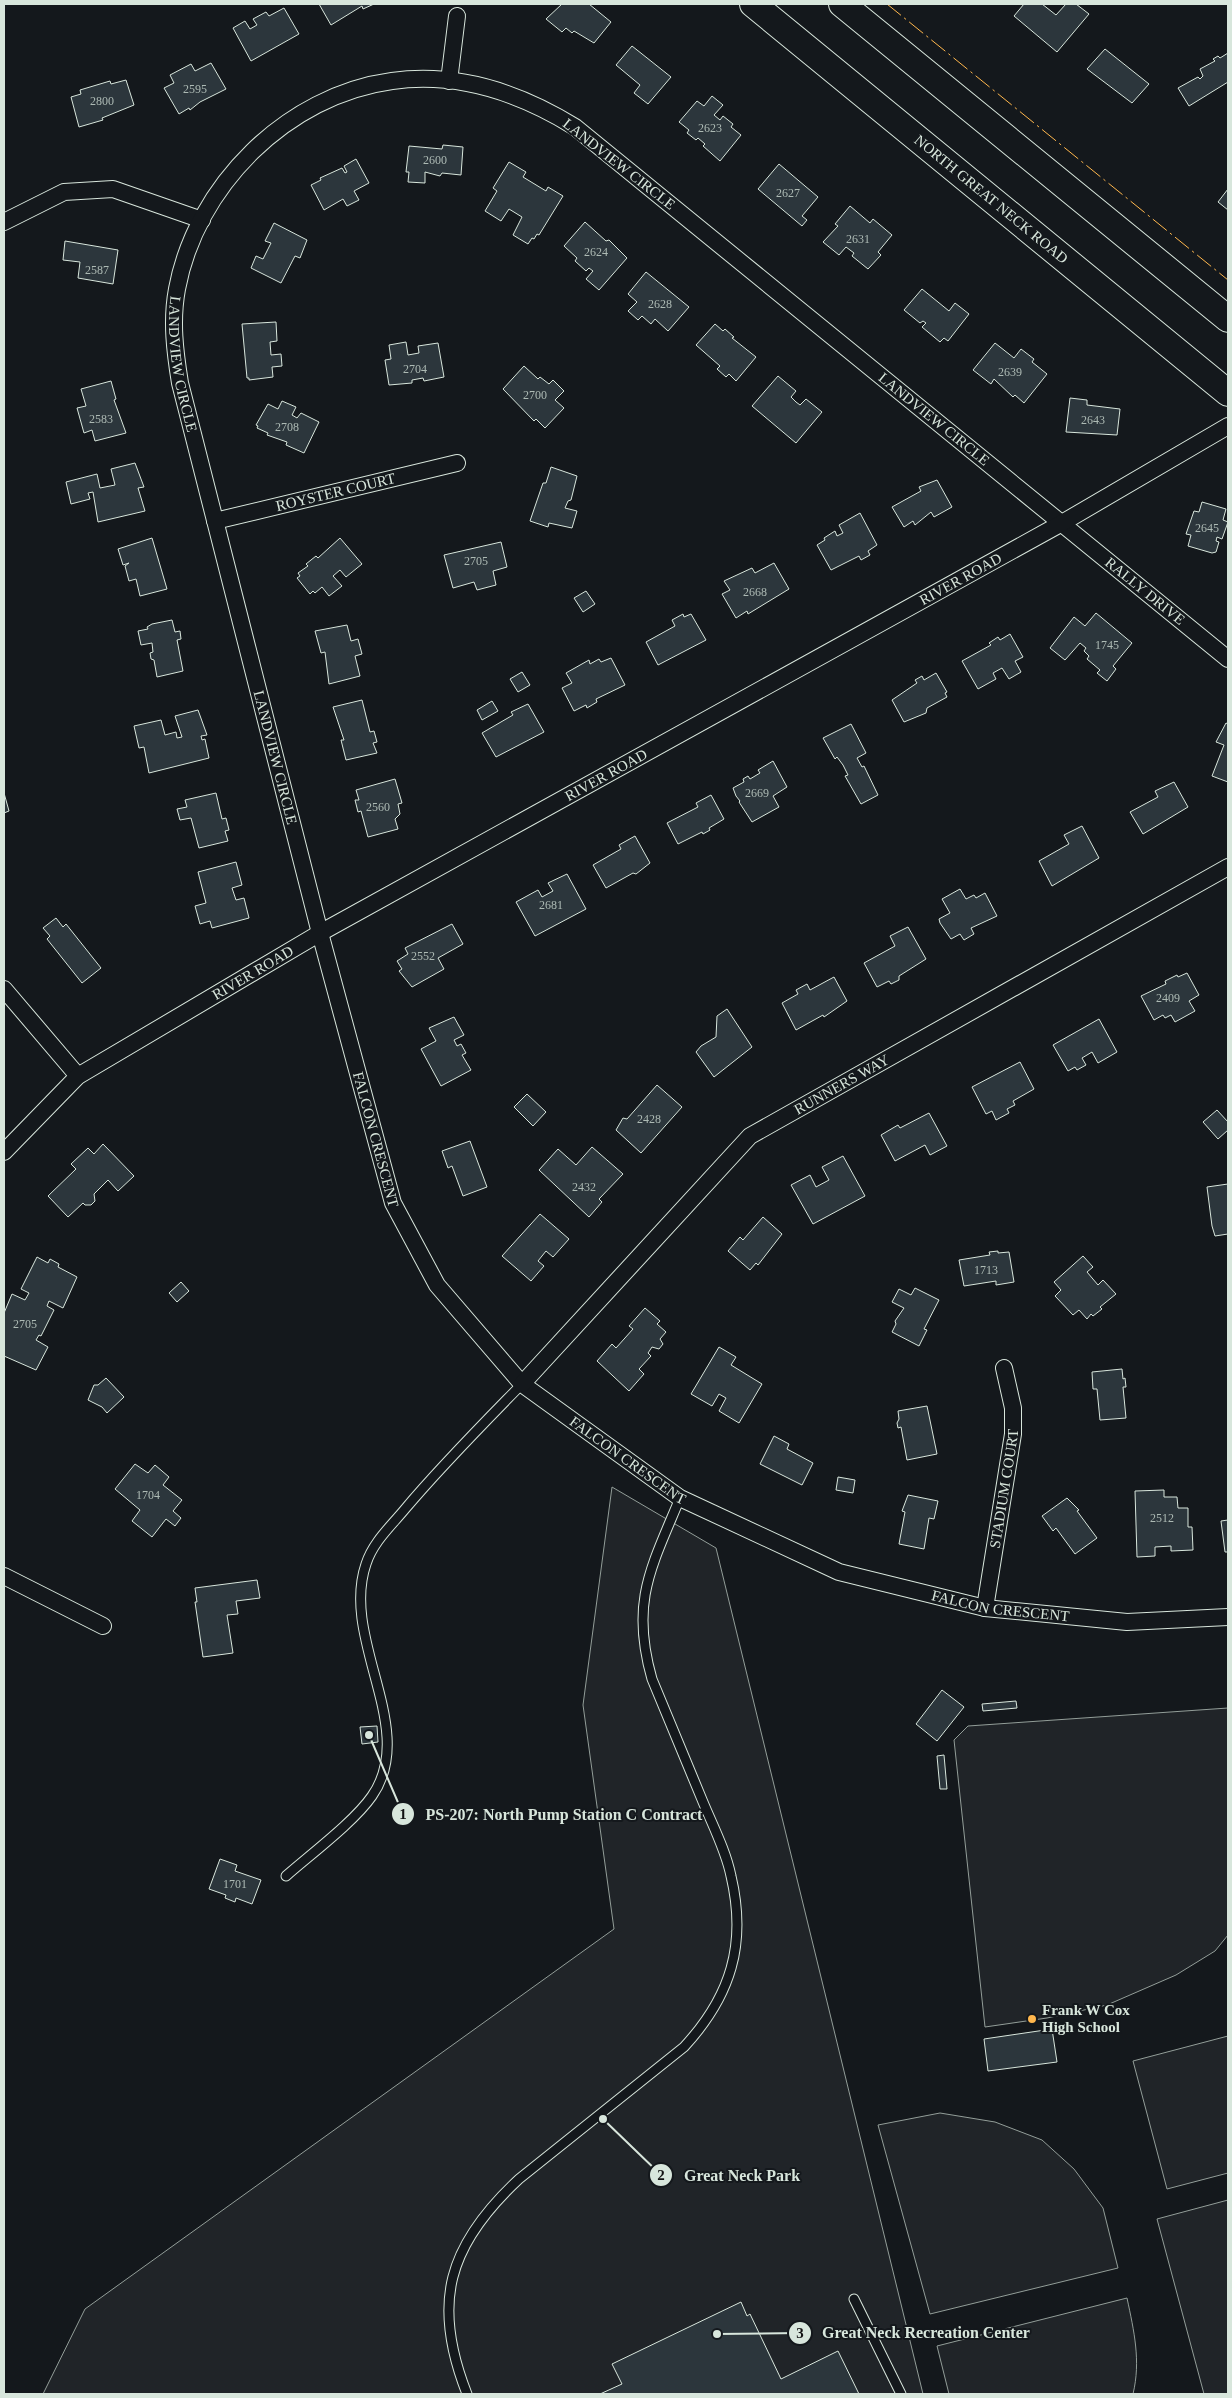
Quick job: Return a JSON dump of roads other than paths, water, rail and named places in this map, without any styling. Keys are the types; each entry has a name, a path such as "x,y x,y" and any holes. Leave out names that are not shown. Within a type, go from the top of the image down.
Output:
{"main road":[{"name":"NORTH GREAT NECK ROAD","path":"753,4 1228,393"},
{"path":"842,4 1228,320"}],"street":[{"path":"449,81 457,16"},
{"name":"LANDVIEW CIRCLE","path":"320,933 180,383 175,352 174,320 177,289 187,254 215,196 236,167 265,140 297,117 332,98 362,87 392,81 429,79 486,87 517,96 547,109 575,127 1062,524"},
{"path":"4,222 64,192 113,189 202,220"},
{"name":"RIVER ROAD","path":"4,1152 78,1076 320,933 1062,524 1228,426"},
{"name":"ROYSTER COURT","path":"215,521 457,463"},
{"name":"RALLY DRIVE","path":"1062,524 1228,659"},
{"name":"RUNNERS WAY","path":"522,1384 750,1136 1228,867"},
{"name":"FALCON CRESCENT","path":"320,933 393,1203 437,1284 522,1384 680,1498 839,1572 985,1608 1127,1622 1228,1617"},
{"path":"4,989 78,1076"},
{"name":"STADIUM COURT","path":"985,1608 1013,1434 1013,1408 1004,1368"},
{"path":"4,1576 103,1626"}],"lane":[{"path":"286,1876 360,1810 372,1795 383,1774 388,1755 388,1735 362,1629 359,1606 360,1584 366,1562 376,1542 429,1481 522,1384"},
{"path":"467,2394 455,2363 449,2332 448,2306 453,2276 463,2247 474,2227 495,2202 519,2179 684,2047 703,2026 718,2003 731,1972 737,1945 737,1910 731,1875 652,1679 645,1653 642,1626 643,1598 650,1572 680,1498"},
{"path":"854,2299 900,2394"}],"place":[{"name":"PS-207: North Pump Station C Contract","path":"369,1735"},
{"name":"Frank W Cox High School","path":"1032,2019"},
{"name":"Great Neck Park","path":"603,2119"},
{"name":"Great Neck Recreation Center","path":"717,2334"}]}
